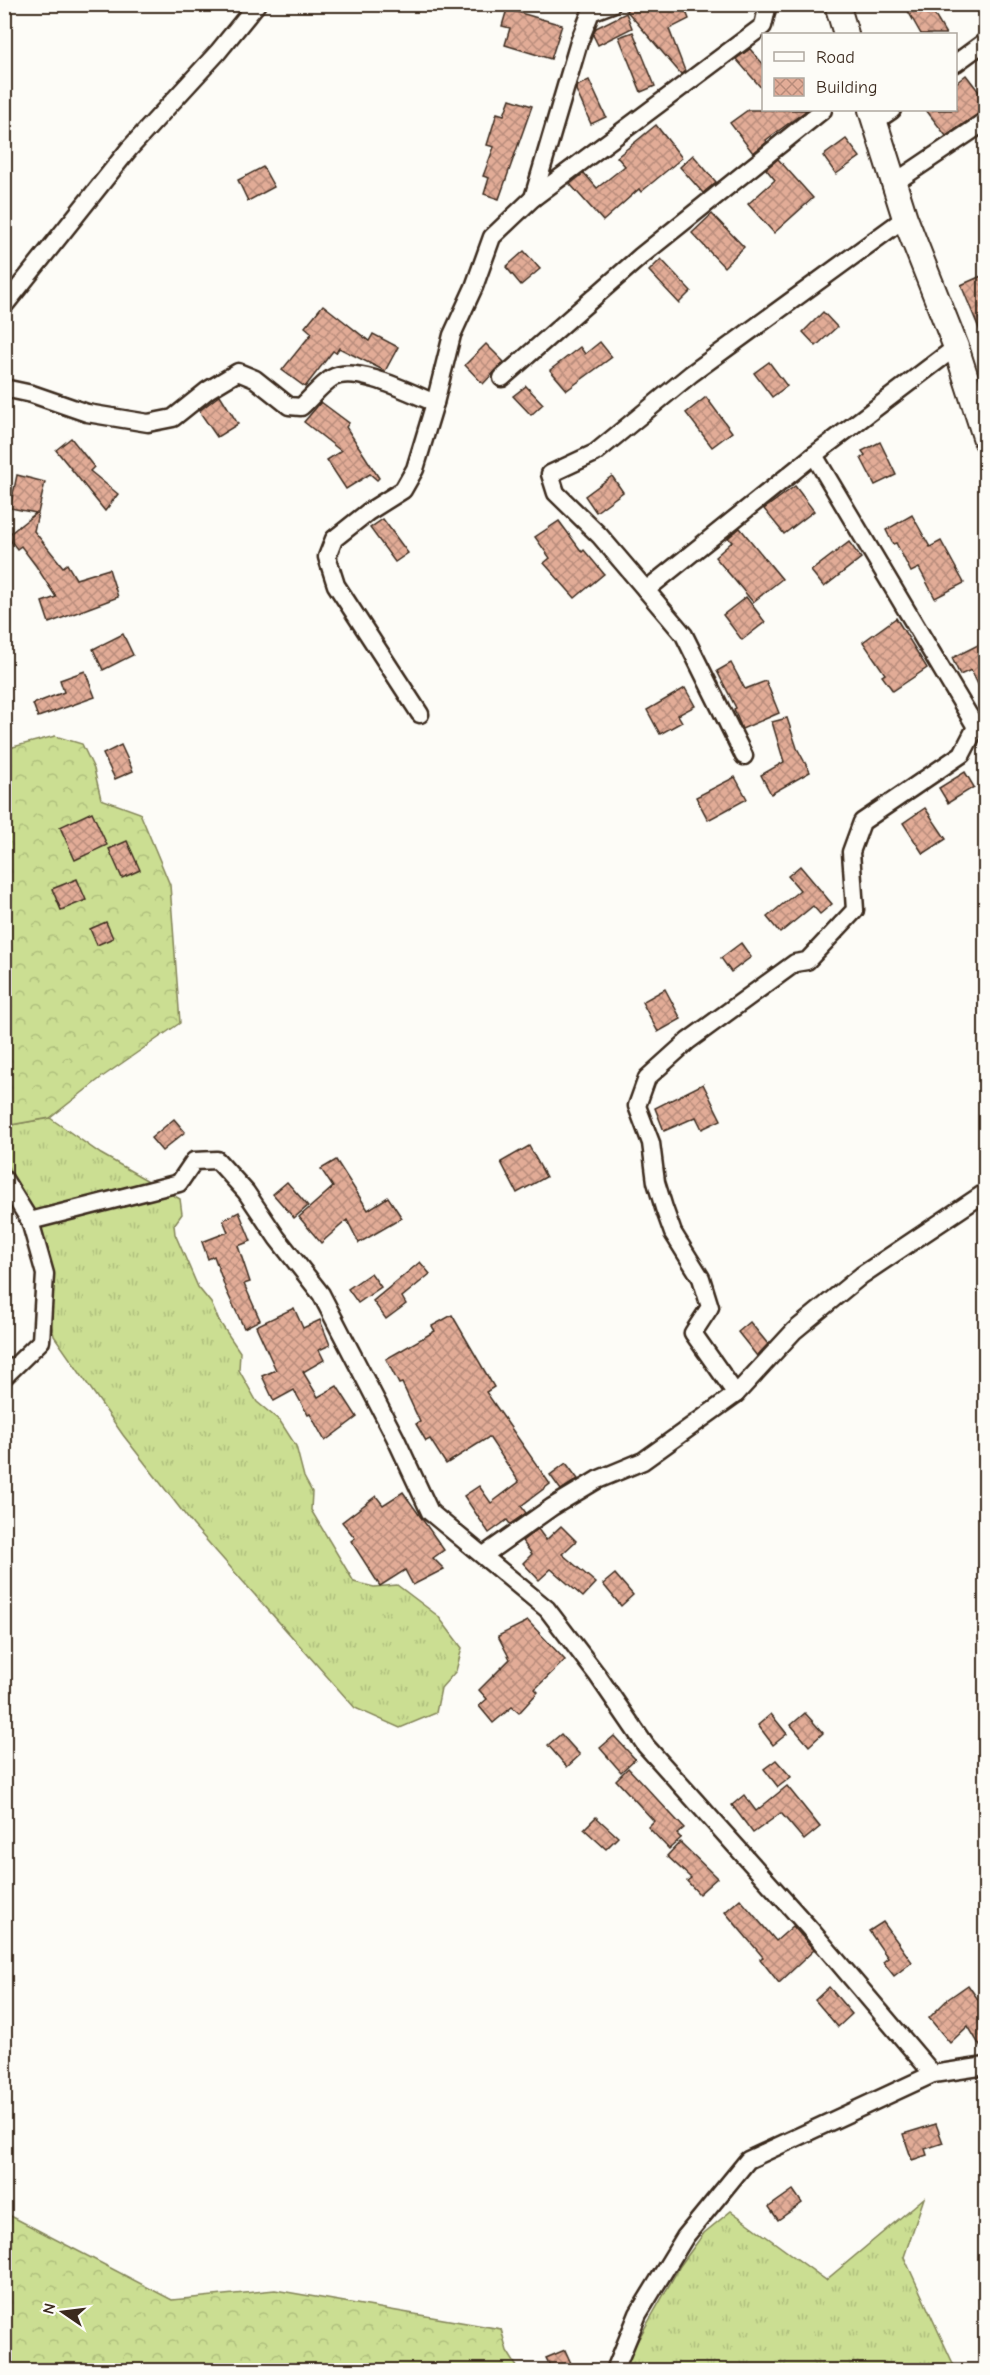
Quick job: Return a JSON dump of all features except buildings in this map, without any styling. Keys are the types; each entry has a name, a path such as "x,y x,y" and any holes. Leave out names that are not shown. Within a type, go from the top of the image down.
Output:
{"street":[{"path":"4,306 129,149 218,52 257,4"},
{"path":"533,198 579,42 592,8 612,4"},
{"path":"420,714 336,585 327,557 334,539 368,512 403,490 415,469 452,335 474,287 492,237 533,198 763,26 768,4"},
{"path":"837,4 846,33"},
{"path":"957,62 985,42"},
{"path":"502,378 641,256 822,111"},
{"path":"880,113 894,183 905,218 956,347 986,440"},
{"path":"894,183 986,120"},
{"path":"744,756 684,635 600,536 556,493 550,474 595,453 691,374 905,218"},
{"path":"646,590 814,455 956,347"},
{"path":"4,388 32,394 87,413 148,423 173,418 208,390 238,372 255,379 289,406 301,407 333,377 348,374 381,381 435,403"},
{"path":"736,1394 693,1333 710,1307 701,1278 673,1233 656,1182 651,1143 637,1106 646,1078 688,1041 795,963 807,961 855,910 851,852 862,822 962,754 976,727 814,455"},
{"path":"30,1221 178,1183 194,1161 217,1160 246,1192 277,1238 321,1294 395,1437 430,1512 547,1609 598,1676 646,1746 810,1929 933,2074"},
{"path":"4,1179 30,1221 45,1274 41,1341 4,1377"},
{"path":"484,1555 552,1507 597,1480 643,1461 736,1394 794,1331 862,1275 986,1192"},
{"path":"615,2370 638,2314 685,2237 748,2160 933,2074 986,2066"}],"green space":[{"path":"55,736 82,744 94,769 101,799 140,813 170,885 180,1023 102,1077 50,1118 5,1126 5,749"},
{"path":"50,1118 101,1154 180,1199 182,1214 174,1225 175,1234 198,1287 211,1303 219,1321 240,1352 239,1370 257,1402 280,1421 296,1446 304,1477 312,1492 311,1510 354,1582 374,1587 397,1585 438,1616 462,1648 456,1671 441,1688 436,1713 400,1728 355,1708 193,1525 123,1435 54,1336 47,1305 36,1226 5,1160 5,1126"},
{"path":"924,2198 904,2257 956,2370 621,2370 680,2266 704,2233 731,2211 826,2280"},
{"path":"5,2213 172,2300 275,2290 501,2329 507,2351 519,2370 5,2370"}]}
